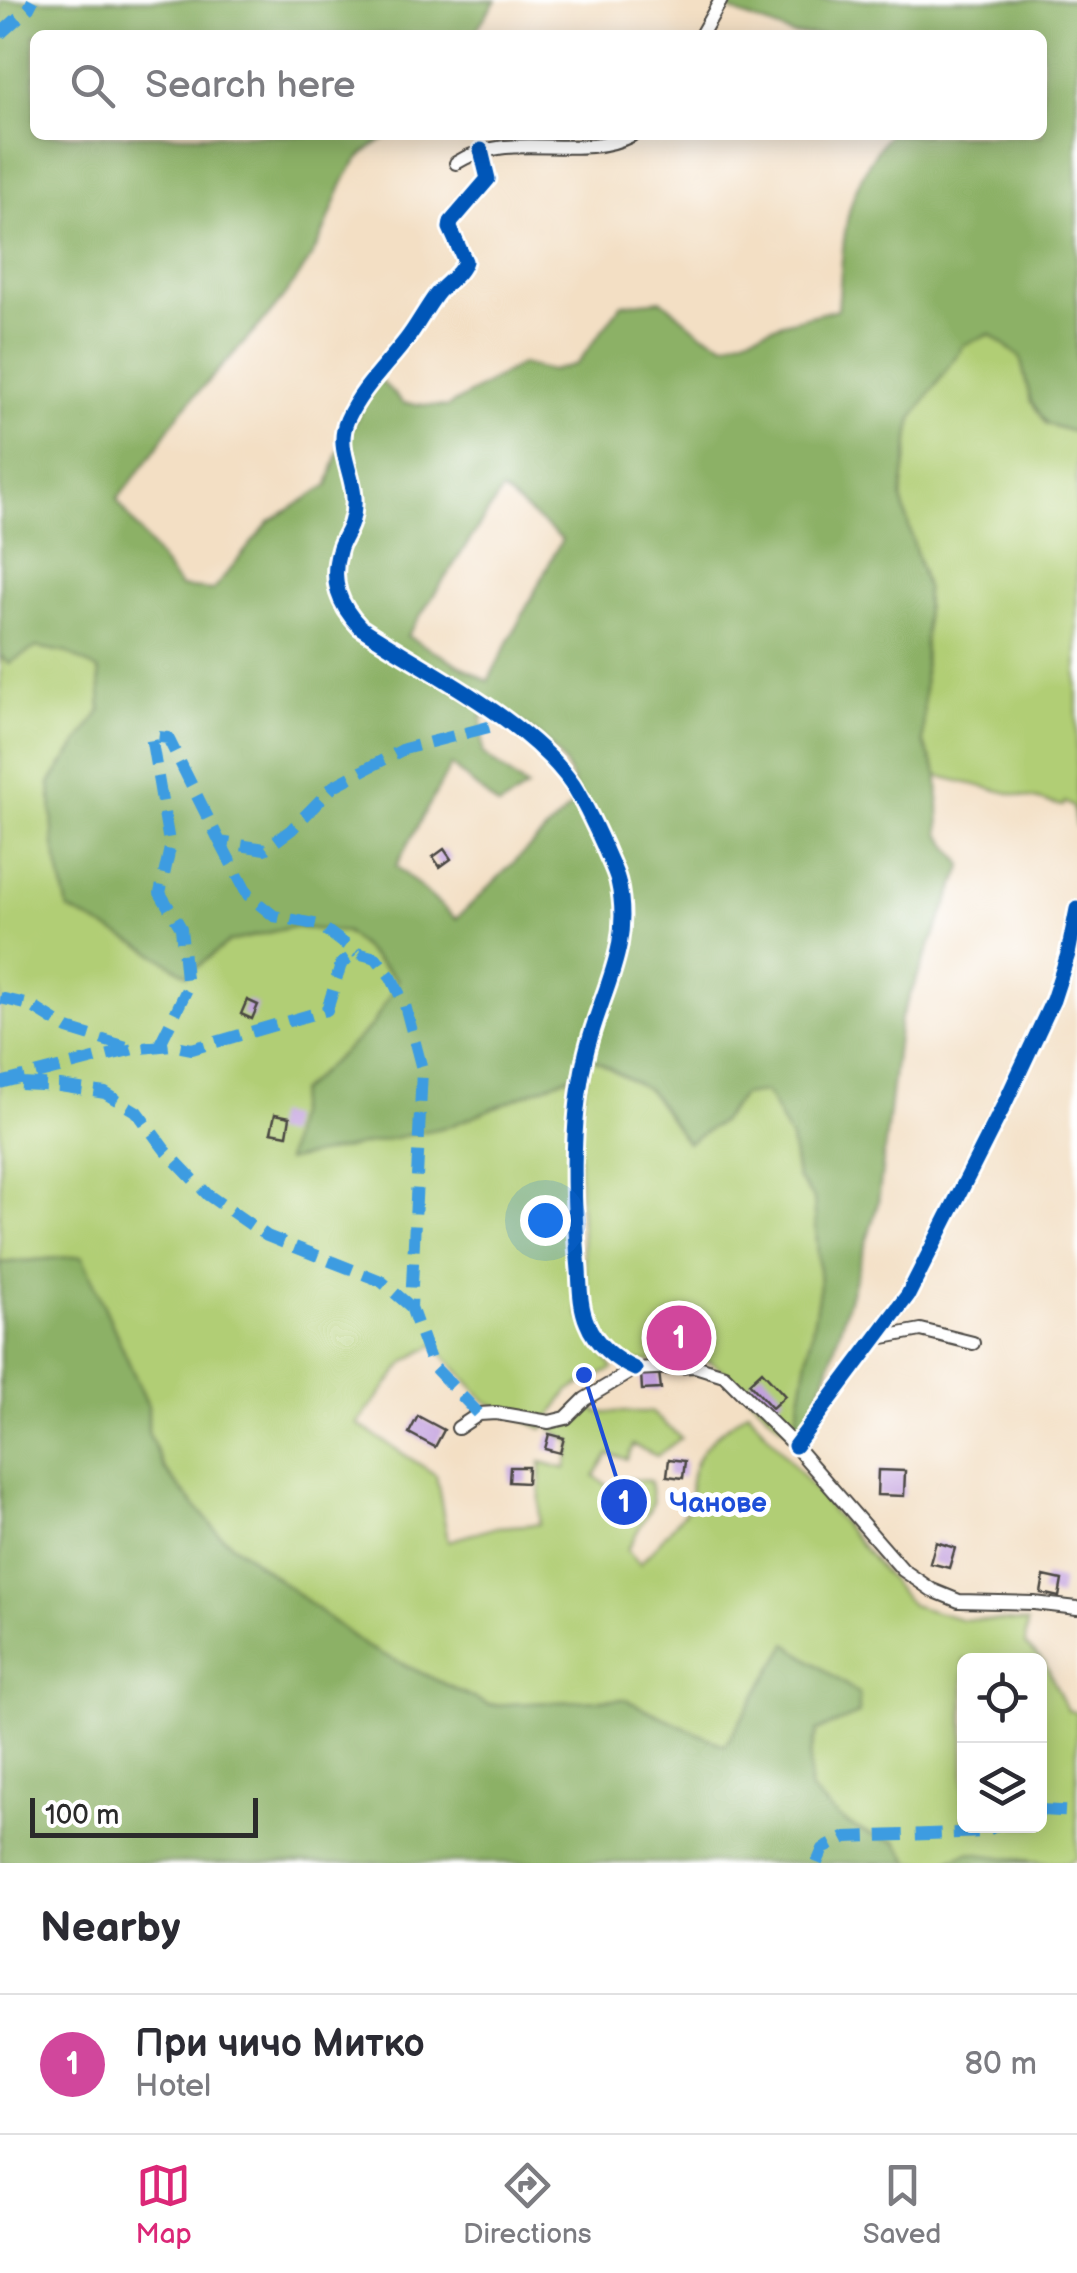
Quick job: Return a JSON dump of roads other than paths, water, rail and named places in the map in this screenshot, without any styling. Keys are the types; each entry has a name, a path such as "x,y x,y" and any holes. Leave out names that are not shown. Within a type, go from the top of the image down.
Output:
{"street":[{"path":"704,30 721,0"},
{"path":"456,163 481,150 502,146 606,145 619,140"},
{"path":"481,150 488,178 450,228 465,261 463,268 438,292 356,400 345,425 343,450 356,498 351,524 338,551 335,584 342,607 360,627 491,710 572,783 618,880 622,922 618,962 586,1052 578,1089 576,1233 587,1324 602,1347 619,1362 635,1369 695,1366 724,1375 795,1446 903,1570 932,1590 959,1601 1077,1608"},
{"path":"795,1446 908,1295 1045,1017 1068,954 1077,909"},
{"path":"878,1338 920,1330 973,1343"},
{"path":"458,1428 479,1414 508,1414 549,1422 566,1418 585,1399 635,1369"}],"place":[{"name":"При чичо Митко","path":"679,1338"},
{"name":"Чанове","path":"584,1375"}]}
